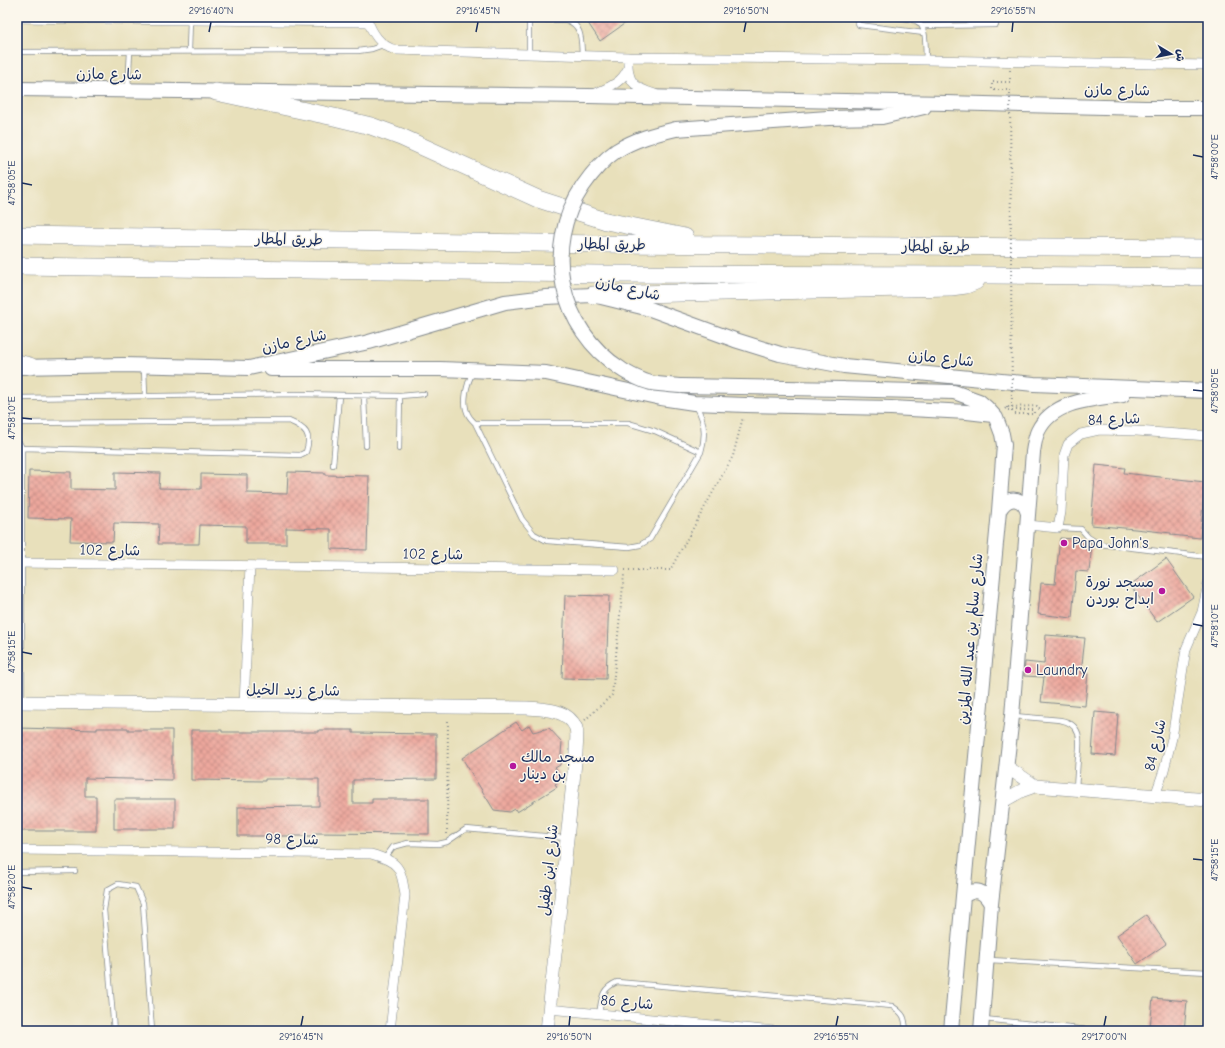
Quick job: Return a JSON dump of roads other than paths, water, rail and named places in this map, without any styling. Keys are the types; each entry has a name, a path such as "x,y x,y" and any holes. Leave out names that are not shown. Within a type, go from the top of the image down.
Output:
{"highway":[{"path":"216,92 371,126 400,137 538,199 606,221 722,245"},
{"name":"طريق المطار","path":"17,235 722,245 1208,248"},
{"name":"طريق المطار","path":"17,266 598,274 1208,277"},
{"path":"593,295 951,287 966,285 991,275"}],"main road":[{"name":"شارع مازن","path":"17,90 588,96 946,102 1145,108 1208,108"},
{"path":"946,102 882,117 828,118 676,129 644,136 616,151 592,173 574,199 563,230 560,262 564,294 577,324 596,350 621,370 651,383 681,386 836,389 1034,384"},
{"path":"1145,108 1208,113"},
{"name":"شارع مازن","path":"21,365 249,368 369,342 505,302 546,297 593,295 650,309 735,340 780,354 844,366 1034,384 1208,391"},
{"path":"249,368 311,370 474,370 546,373 661,398 694,403 746,406 891,408 967,412 994,417"},
{"name":"شارع سالم بن عبد الله المزين","path":"836,389 954,392 979,401 986,407 994,417 1002,434 1004,445 951,1031"},
{"path":"982,1025 991,904 1012,716 1034,446 1037,432 1048,416 1066,406 1082,400 1162,389"},
{"path":"999,511 1002,504 1008,500 1014,499 1021,502 1026,507 1028,519"},
{"path":"963,896 970,891 979,891 987,896 991,904"}],"street":[{"path":"17,18 367,19 378,41 389,49 396,50 628,57 1208,65"},
{"path":"588,96 619,81 627,70 628,57"},
{"path":"627,70 629,76 637,86 644,91 666,98"},
{"name":"شارع 84","path":"1058,528 1061,512 1064,455 1068,444 1080,434 1100,430 1208,436"},
{"path":"1028,519 1058,528"},
{"name":"شارع 102","path":"19,563 620,570"},
{"path":"244,705 250,566"},
{"name":"شارع 84","path":"1155,796 1164,770 1172,738 1186,649 1202,612 1208,584"},
{"name":"شارع زيد الخيل","path":"20,702 527,708 550,710 567,716 576,729"},
{"name":"شارع ابن طفيل","path":"547,1031 576,753 576,729"},
{"path":"1007,767 1035,786"},
{"path":"1003,801 1021,791 1035,786 1208,800"},
{"name":"شارع 98","path":"17,850 371,854 386,858"},
{"path":"386,858 395,863 402,878 405,895 390,1031"},
{"name":"شارع 86","path":"549,1009 701,1027 775,1031"},
{"path":"1207,1031 1208,1021"}],"lane":[{"path":"468,17 476,19 566,20 575,24 580,32 582,55"},
{"path":"857,17 859,25 924,33"},
{"path":"897,17 917,22 922,26 926,60"},
{"path":"189,52 190,19"},
{"path":"529,20 529,54"},
{"path":"922,26 996,25"},
{"path":"17,52 358,51 372,49 383,45"},
{"path":"128,91 130,52"},
{"path":"144,366 145,396"},
{"path":"474,370 468,384 466,399 468,415 475,423 522,519 534,534 547,541 629,547 640,545 650,539 701,452 704,444 704,428 702,419 694,403"},
{"path":"17,398 296,394 400,396 424,394"},
{"path":"334,465 340,396"},
{"path":"364,396 366,446"},
{"path":"398,449 400,396"},
{"path":"17,423 289,421 302,426 308,435 309,443 306,452 300,455 19,448"},
{"path":"475,423 628,423 655,431 701,452"},
{"path":"17,438 19,448 20,702"},
{"path":"1058,528 1081,529 1088,537 1099,544 1208,557"},
{"path":"1012,716 1060,720 1074,726 1080,742 1076,789"},
{"path":"386,858 393,847 408,843 438,844 446,842 466,829 567,838"},
{"path":"17,872 75,871"},
{"path":"114,1031 104,910 107,890 118,884 136,887 143,902 152,1031"},
{"path":"987,960 1208,972"},
{"path":"600,1014 604,991 609,985 617,982 892,1006 902,1012 905,1020 906,1031"},
{"path":"982,1025 1098,1031"}],"place":[{"name":"Papa John's","path":"1064,543"},
{"name":"مسجد نورة ابداح بوردن","path":"1162,591"},
{"name":"Laundry","path":"1028,670"},
{"name":"مسجد مالك بن دينار","path":"513,766"}]}
